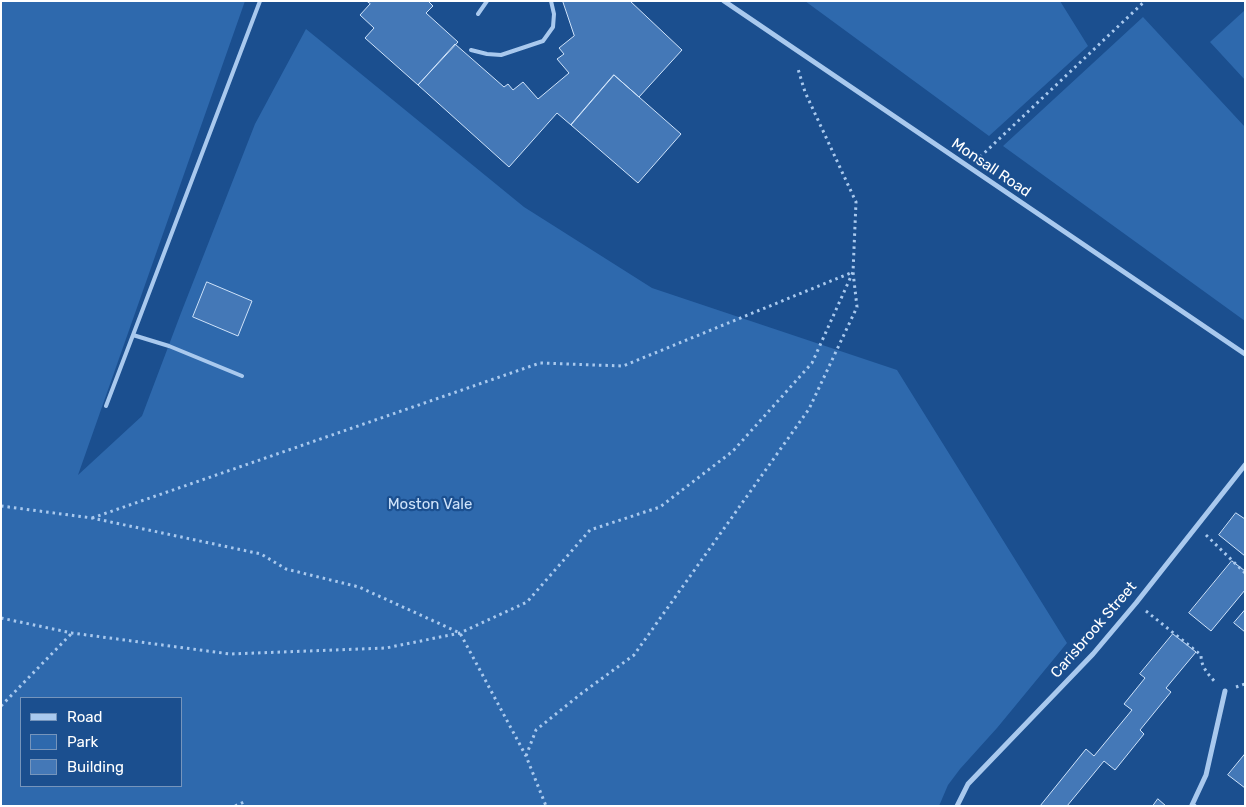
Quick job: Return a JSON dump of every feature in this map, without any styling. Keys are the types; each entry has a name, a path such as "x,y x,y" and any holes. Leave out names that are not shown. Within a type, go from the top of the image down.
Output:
{"street":[{"name":"Monsall Road","path":"724,1 1245,354"},
{"name":"Carisbrook Street","path":"957,806 968,784 1093,654 1136,603 1245,465"},
{"path":"1194,806 1192,805 1206,775 1225,691"}],"lane":[{"path":"106,406 260,1"},
{"path":"478,14 487,1"},
{"path":"471,50 501,55 543,41 553,27 554,14 551,1"},
{"path":"133,335 168,346 242,376"}],"path":[{"path":"969,168 1145,1"},
{"path":"526,756 536,730 634,655 809,409 857,307 853,272 856,202 805,92 791,48"},
{"path":"92,518 540,363 623,366 853,272"},
{"path":"1,618 72,633 230,654 386,648 460,633 527,602 590,530 660,507 733,451 812,363 853,272"},
{"path":"1,506 92,518 260,554 286,569 359,588 460,633 526,756 546,806"},
{"path":"1196,526 1245,573"},
{"path":"1136,603 1201,655 1201,661 1205,670 1225,691"},
{"path":"1,706 72,633"},
{"path":"235,806 244,802"}],"green space":[{"name":"Moston Vale","path":"1,1 245,1 78,475 142,416 255,124 306,29 524,207 652,288 897,370 1067,643 997,728 960,769 948,785 939,806 1,806"},
{"path":"805,1 1060,1 1088,46 989,136"},
{"path":"1245,10 1245,80 1210,42"},
{"path":"1143,17 1245,127 1245,321 1003,146"}],"building":[{"path":"367,1 428,1 433,6 426,13 458,42 418,85 365,38 374,28 360,15 370,4"},
{"path":"563,1 630,1 682,50 639,97 614,75 571,125 557,113 509,167 418,85 455,44 504,87 508,84 513,90 523,82 538,99 569,73 557,59 564,54 559,48 574,36"},
{"path":"614,75 681,134 638,183 571,125"},
{"path":"207,282 252,301 238,336 193,317"},
{"path":"1236,513 1245,519 1245,556 1219,535"},
{"path":"1232,561 1245,571 1245,590 1211,631 1189,613"},
{"path":"1245,610 1245,632 1234,623"},
{"path":"1173,634 1196,652 1166,688 1171,692 1140,730 1144,734 1115,770 1104,761 1067,806 1040,806 1086,749 1094,756 1132,710 1124,704 1145,678 1140,674"},
{"path":"1245,754 1245,788 1228,775"},
{"path":"1158,799 1166,806 1153,806"}]}
